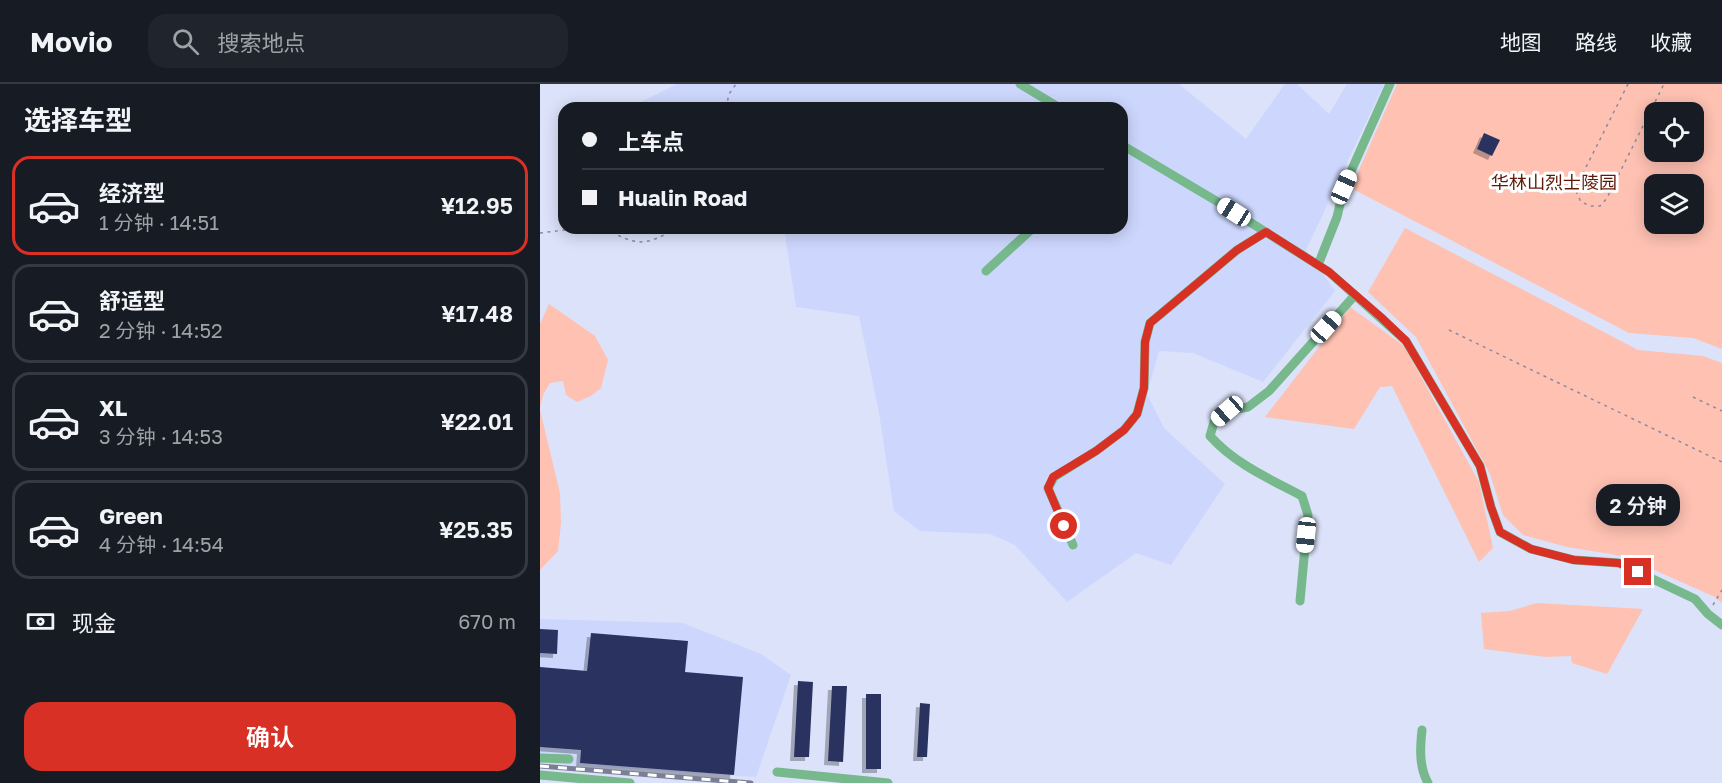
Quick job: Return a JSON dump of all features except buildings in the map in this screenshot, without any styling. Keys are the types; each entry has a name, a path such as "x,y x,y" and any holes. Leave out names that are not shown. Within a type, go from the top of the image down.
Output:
{"street":[{"path":"1020,84 1050,102"},
{"path":"1318,265 1337,217 1344,187 1390,84"},
{"path":"1128,149 1318,265 1406,341 1480,466 1500,532 1531,549 1574,560 1619,563 1695,599 1722,625"},
{"path":"1073,545 1048,488 1053,477 1096,451 1124,430 1137,414 1144,388 1145,342 1150,323 1237,250 1266,232"},
{"path":"986,271 1026,234"},
{"path":"1300,601 1308,515 1302,496 1224,452 1210,436 1214,422 1227,411 1248,407 1269,391 1355,295"},
{"path":"1422,730 1420,745 1422,773 1428,783"},
{"path":"540,758 569,759"},
{"path":"777,772 888,783"},
{"path":"540,775 630,783"}],"path":[{"path":"727,102 729,94 736,84"},
{"path":"1628,84 1575,189 1581,202 1591,206 1600,206 1607,198 1664,84"},
{"path":"540,233 558,231"},
{"path":"615,234 640,243 650,242 665,234"},
{"path":"1449,330 1722,462"},
{"path":"1693,397 1722,411"},
{"path":"1708,614 1722,590"}],"shaded area":[{"path":"677,84 1179,84 1246,139 1285,84 1297,84 1329,114 1347,84 1384,84 1306,250 1335,291 1263,382 1193,353 1159,351 1147,394 1164,428 1225,484 1171,565 1136,553 1067,602 1015,545 990,534 920,531 894,511 879,413 859,316 796,307 785,234 1128,234 1128,102 641,102"},
{"path":"540,619 683,623 761,654 791,675 756,777 540,763"}],"green space":[{"name":"华林山烈士陵园","path":"1397,84 1722,84 1722,349 1693,338 1629,333 1351,188"},
{"path":"1405,228 1638,350 1703,356 1722,363 1722,603 1715,597 1623,556 1567,547 1523,535 1503,515 1490,474 1416,337 1368,292"},
{"path":"549,304 595,336 608,360 601,388 591,396 577,402 566,395 563,381 550,383 543,395 540,408 540,324"},
{"path":"1350,307 1404,346 1479,482 1493,548 1479,562 1392,386 1380,387 1354,429 1265,417"},
{"path":"540,410 560,493 561,523 558,551 540,570"},
{"path":"1537,603 1643,609 1607,674 1572,663 1571,656 1546,657 1484,649 1481,613 1510,611"}],"railway":[{"path":"540,766 751,783"}],"route":[{"path":"1064,526 1048,488 1053,477 1096,451 1124,430 1137,414 1144,388 1145,342 1150,323 1237,250 1266,232 1329,272 1406,341 1480,466 1500,532 1531,549 1574,560 1619,563 1638,572"}]}
